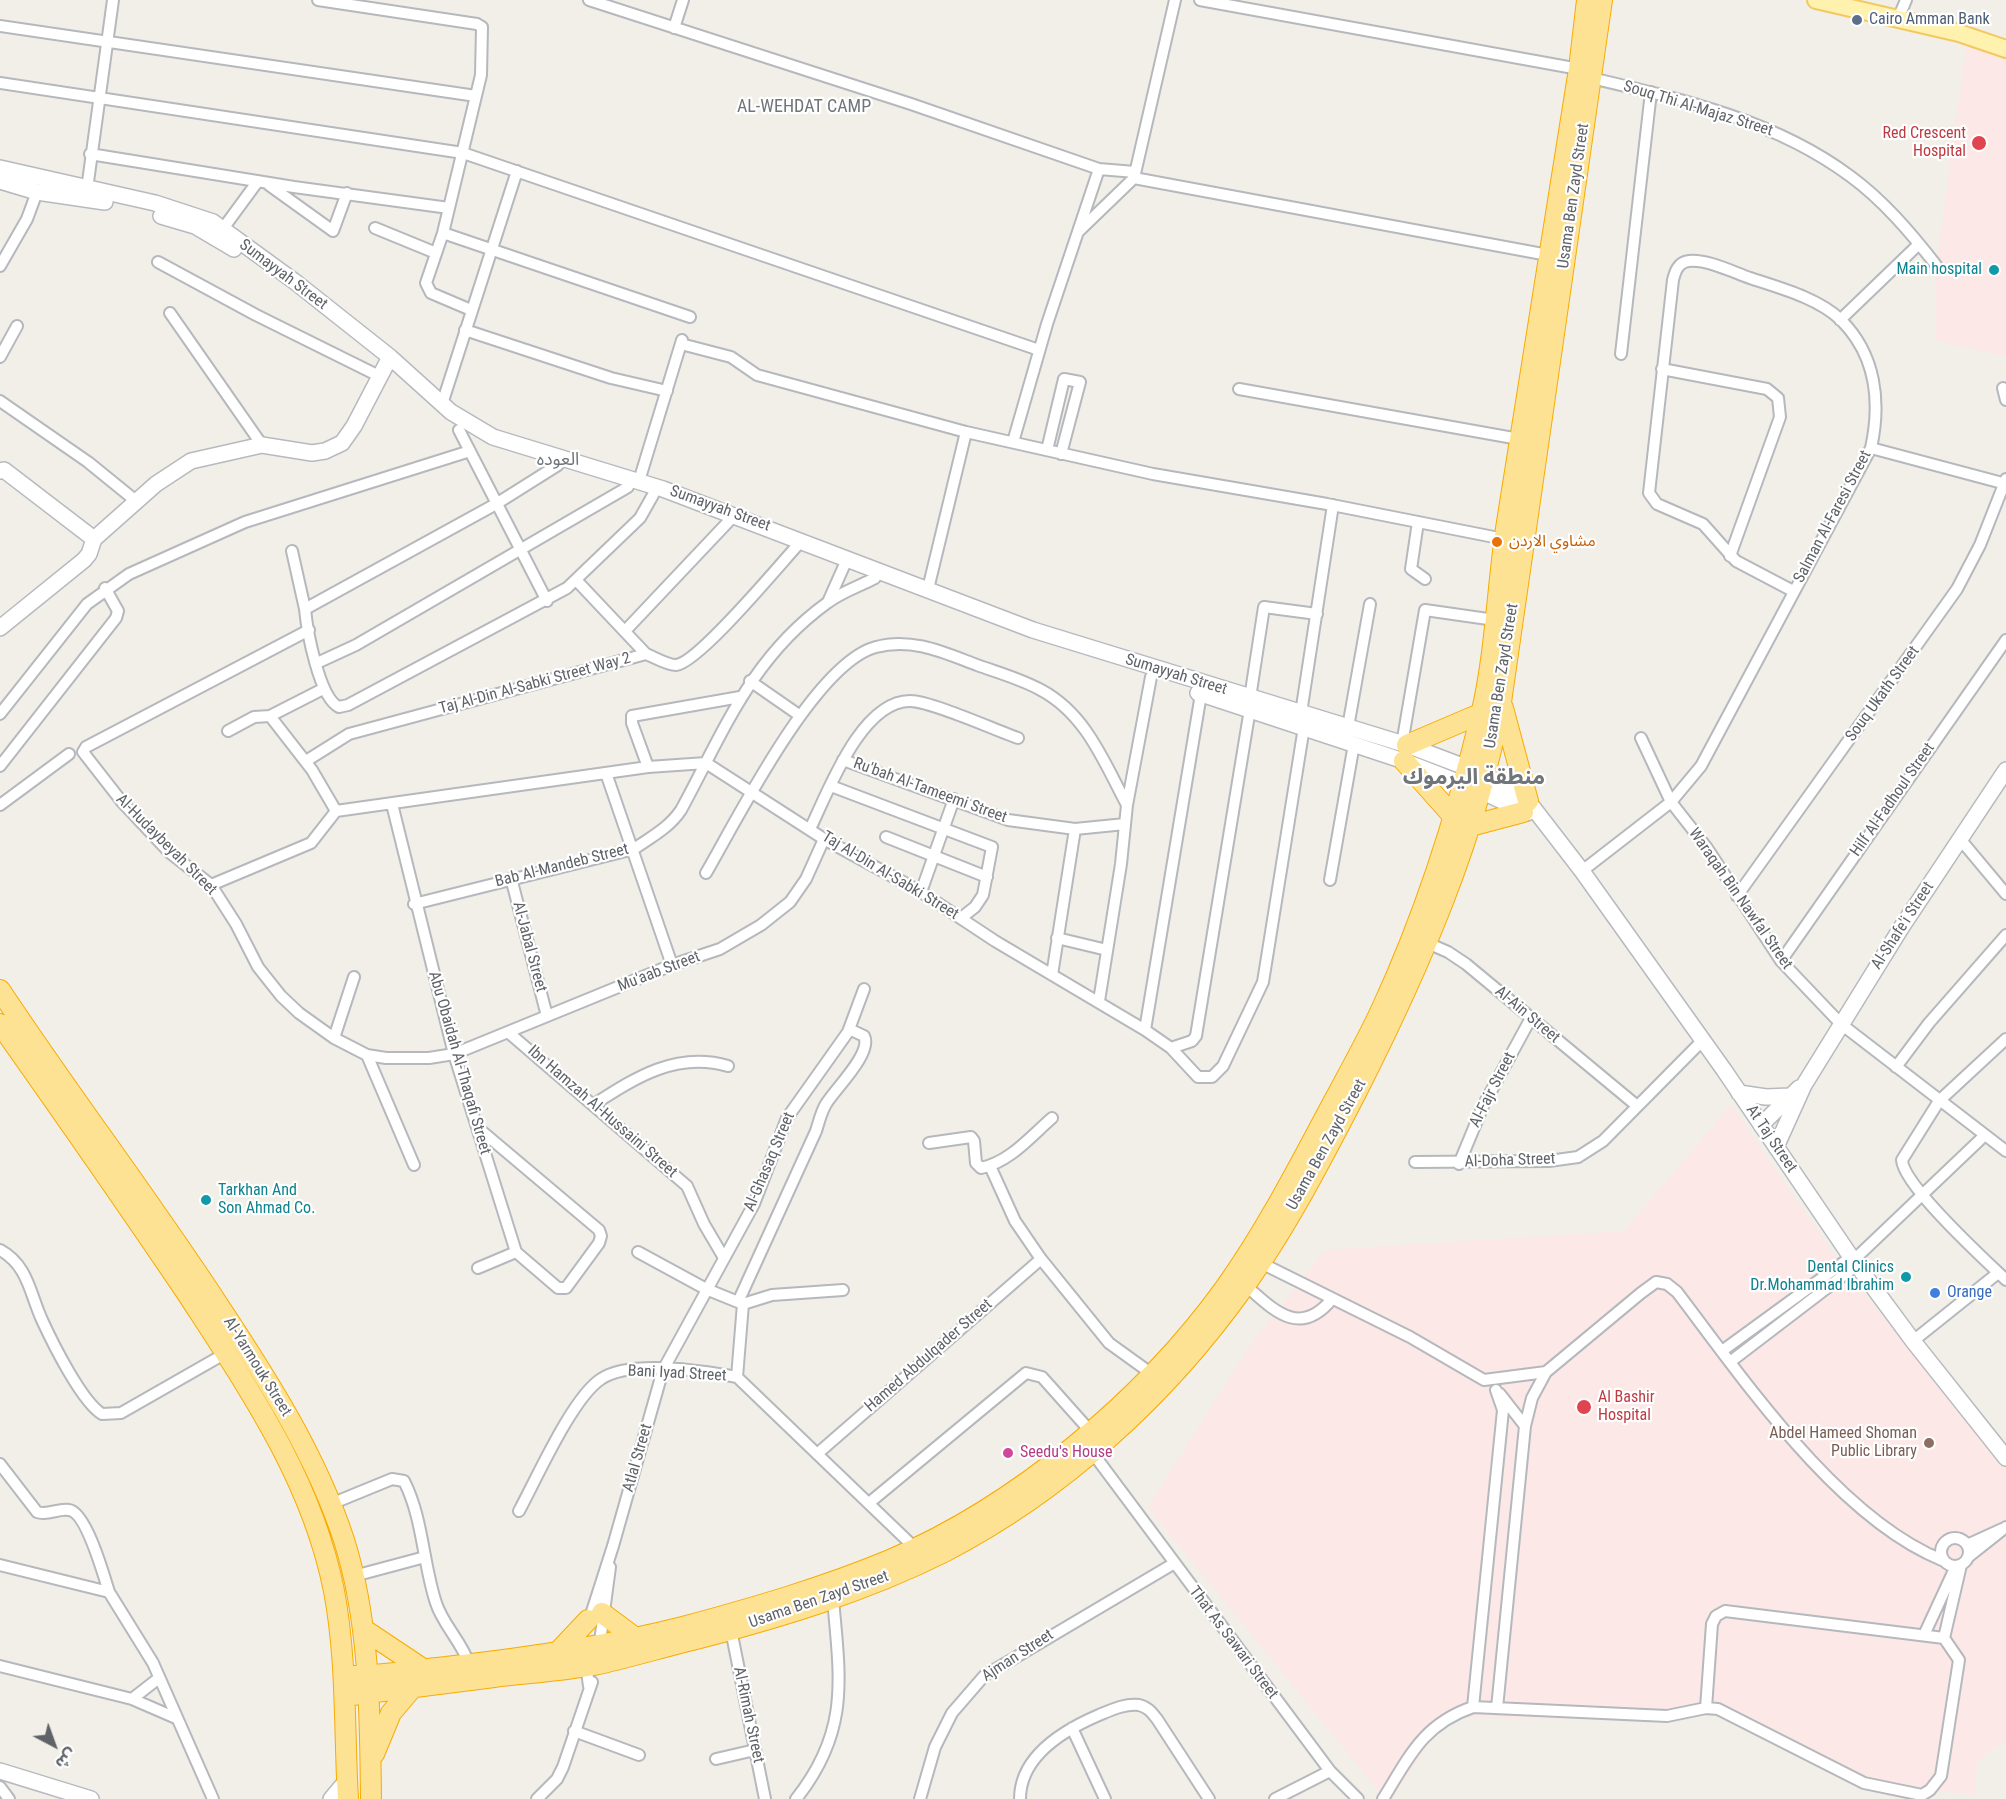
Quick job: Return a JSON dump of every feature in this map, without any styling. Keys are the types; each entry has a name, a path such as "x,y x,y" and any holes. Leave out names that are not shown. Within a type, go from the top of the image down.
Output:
{"highway":[{"name":"Usama Ben Zayd Street","path":"344,1686 413,1687 731,1630 833,1599 945,1551 1021,1504 1092,1452 1140,1408 1172,1374 1245,1285 1346,1112 1391,1025 1501,702 1585,74 1587,0"},
{"name":"Usama Ben Zayd Street","path":"1474,779 1504,539 1548,255 1602,0"},
{"path":"1482,713 1404,750 1461,821 1530,810 1501,702"},
{"name":"Usama Ben Zayd Street","path":"367,1685 423,1669 555,1654 592,1656 638,1639 791,1596 915,1548 982,1510 1037,1474 1091,1432 1152,1374 1209,1308 1254,1244 1360,1053 1419,939"},
{"name":"Al-Yarmouk Street","path":"0,990 227,1318 304,1444 331,1504 354,1576 363,1629 371,1799"},
{"name":"Al-Yarmouk Street","path":"0,1024 133,1214 226,1353 277,1436 296,1474 318,1532 334,1590 344,1686 347,1790"},
{"path":"210,1329 227,1318"},
{"path":"555,1654 595,1617 638,1639"},
{"path":"363,1629 423,1669"},
{"path":"371,1762 391,1713 413,1687"}],"main road":[{"path":"1816,0 1959,33 2006,50"}],"street":[{"path":"87,189 112,0"},
{"path":"318,0 480,25 483,30 481,75 443,233 426,283 429,291 471,310"},
{"path":"589,0 911,104 1099,169 1548,255"},
{"path":"625,12 629,0"},
{"path":"674,28 683,0"},
{"path":"1076,234 1134,175 1175,0"},
{"name":"Souq Thi Al-Majaz Street","path":"1200,0 1585,74 1759,126 1821,156 1860,184 1919,244 1936,265"},
{"path":"1898,19 1905,0"},
{"path":"0,26 476,96"},
{"path":"0,83 463,153 1039,350"},
{"path":"1621,354 1651,92"},
{"path":"90,154 449,208"},
{"name":"Sumayyah Street","path":"0,168 189,213 213,222 294,281 385,366 466,423 492,436 778,531 1033,630 1250,704 1303,720 1348,727 1474,779 1530,810"},
{"path":"1012,442 1039,350 1099,169"},
{"path":"442,404 516,171"},
{"name":"Sumayyah Street","path":"0,181 37,192 145,211 195,226 229,245 281,282 385,366 459,430 495,446 633,484 653,495 1011,631 1201,694 1250,704"},
{"path":"262,181 333,231 347,193"},
{"path":"222,230 262,181"},
{"path":"0,266 27,219 37,192"},
{"path":"375,228 436,253"},
{"path":"443,233 690,316"},
{"path":"1840,320 1919,244"},
{"name":"Salman Al-Faresi Street","path":"1582,871 1671,802 1701,766 1871,448 1876,423 1875,380 1863,354 1840,320 1810,300 1769,284 1690,260 1679,265 1673,280 1649,493 1657,504 1703,524 1730,556"},
{"path":"0,628 84,561 89,554 93,539 136,501 191,461 261,446 312,453 335,447 342,442 354,426 385,366 256,315 158,262"},
{"path":"170,313 261,446"},
{"path":"0,357 17,326"},
{"path":"465,330 611,378 667,391"},
{"path":"317,663 356,645 633,484 667,391 682,342 730,357 758,375 966,432 1168,477 1333,505 1504,539"},
{"path":"1662,369 1767,389 1779,399 1780,417 1730,556 1793,591"},
{"path":"1047,450 1064,379 1080,382 1061,454"},
{"path":"2003,388 2006,400"},
{"path":"1239,389 1519,439"},
{"path":"0,401 88,462 136,501"},
{"path":"459,430 547,600"},
{"path":"928,589 966,432"},
{"path":"1871,448 2006,484"},
{"path":"0,714 80,612 105,588 161,558 245,522 470,451"},
{"path":"305,609 496,504 558,465"},
{"path":"1,469 93,539"},
{"name":"Souq Ukath Street","path":"1737,896 1957,589 1980,545 2006,484 2006,479"},
{"path":"292,551 323,688 336,706 348,705 547,600 577,581 640,518 653,495"},
{"path":"1303,720 1333,505"},
{"path":"625,631 729,522"},
{"path":"1418,522 1411,569 1425,579"},
{"name":"Taj Al-Din Al-Sabki Street Way 2","path":"306,761 349,734 646,654 676,665 695,655 796,548"},
{"path":"828,602 844,566"},
{"path":"828,602 875,578"},
{"path":"577,581 646,654"},
{"path":"0,766 116,618 118,611 105,588"},
{"name":"Bab Al-Mandeb Street","path":"414,904 634,849 675,818 750,681 768,659 828,602"},
{"path":"1348,727 1370,604"},
{"path":"1171,1048 1192,1041 1197,1036 1264,607 1317,614"},
{"path":"1404,750 1425,610 1495,620"},
{"name":"Al-Hudaybeyah Street","path":"309,630 86,747 83,752 122,802 169,852 211,885 236,924 258,967 299,1013 334,1038 367,1054 409,1059 454,1054"},
{"name":"Hilf Al-Fadhoul Street","path":"1782,961 2006,640"},
{"path":"706,873 799,715 830,679 862,652 897,644 930,648 1016,679 1041,690 1061,704 1093,739 1127,805"},
{"path":"1099,1001 1122,864 1127,805 1151,678"},
{"path":"750,681 799,715"},
{"path":"228,731 247,720 270,716 323,688"},
{"path":"1145,1030 1201,694"},
{"path":"648,767 632,723 632,716 740,697"},
{"path":"810,829 843,760 881,711 909,701 1018,738"},
{"path":"270,716 306,761 336,811"},
{"name":"Sumayyah Street","path":"1303,720 1354,744 1404,750"},
{"name":"Taj Al-Din Al-Sabki Street","path":"706,764 824,839 921,892 1052,975 1145,1030 1171,1048 1198,1077 1205,1079 1218,1074 1262,985 1303,720"},
{"name":"Waraqah Bin Nawfal Street","path":"1641,738 1671,802 1707,848 1782,961 1841,1024 2006,1151"},
{"path":"1330,880 1354,744"},
{"path":"0,805 69,754"},
{"name":"Ru'bah Al-Tameemi Street","path":"843,760 1008,820 1075,829 1125,824"},
{"path":"211,885 303,847 317,837 336,811 648,767 706,764"},
{"name":"Al-Shafe'i Street","path":"1776,1147 1804,1085 1841,1024 2006,770"},
{"path":"606,773 672,965"},
{"path":"831,786 992,847 987,878 980,901 961,918"},
{"path":"921,892 954,799"},
{"name":"Abu Obaidah Al-Thaqafi Street","path":"392,804 414,904 454,1054 516,1251"},
{"name":"At Taj Street","path":"1530,810 1582,871 1913,1341 2006,1458"},
{"path":"1052,975 1075,829"},
{"path":"886,837 987,878"},
{"name":"Mu'aab Street","path":"454,1054 672,965 720,949 779,912 790,902 806,879 824,839"},
{"path":"1960,839 2006,894"},
{"name":"Al-Jabal Street","path":"511,878 547,1016"},
{"path":"1896,1067 1929,1023 2006,935"},
{"path":"1057,938 1107,950"},
{"name":"Al-Ain Street","path":"1419,939 1466,964 1636,1106"},
{"path":"334,1038 354,977"},
{"name":"Al-Ghasaq Street","path":"663,1370 754,1204 787,1118 849,1029 864,989"},
{"name":"Al-Fajr Street","path":"1459,1164 1483,1106 1531,1018"},
{"path":"737,1377 741,1303 816,1131 824,1106 853,1070 864,1046 864,1036 849,1029"},
{"name":"Ibn Hamzah Al-Hussaini Street","path":"509,1033 687,1186 704,1224 724,1258"},
{"path":"1913,1341 2002,1276 1923,1196 1908,1176 1902,1160 1939,1101 2006,1039"},
{"name":"Al-Doha Street","path":"1415,1162 1459,1164 1549,1161 1578,1157 1603,1141 1703,1040"},
{"path":"367,1054 414,1165"},
{"path":"593,1105 648,1072 672,1063 705,1061 728,1066"},
{"name":"Al-Shafe'i Street","path":"1761,1125 1804,1085"},
{"path":"1740,1093 1766,1097 1790,1096"},
{"path":"929,1143 971,1137 974,1141 976,1163 981,1168 1011,1155 1052,1118"},
{"path":"478,1128 598,1230 601,1236 599,1243 566,1288 558,1288 516,1251 478,1268"},
{"path":"1730,1362 1856,1259 1985,1135"},
{"path":"990,1166 1015,1221 1041,1259 1109,1343 1152,1374"},
{"path":"0,1250 18,1264 28,1279 42,1320 87,1402 102,1414 121,1413 226,1353"},
{"path":"638,1252 706,1288 741,1303 772,1295 843,1290"},
{"name":"Hamed Abdulqader Street","path":"817,1454 1041,1259"},
{"path":"1259,1262 1410,1337 1484,1380 1509,1403 1525,1426"},
{"path":"1497,1708 1525,1426 1532,1398 1546,1372 1569,1350 1656,1282 1667,1284 1677,1292 1783,1428 1869,1516 1905,1542 1942,1560 1962,1563"},
{"path":"1245,1285 1284,1317 1295,1319 1313,1315 1332,1299"},
{"path":"1722,1351 1820,1287"},
{"name":"Bani Iyad Street","path":"519,1511 570,1418 593,1385 603,1377 625,1370 663,1370 737,1377 915,1548"},
{"name":"Atlal Street","path":"574,1731 589,1686 595,1617 663,1370"},
{"path":"1484,1380 1546,1372"},
{"path":"868,1503 1026,1373 1042,1377 1091,1432"},
{"path":"1473,1707 1503,1410 1496,1390"},
{"name":"That As Sawari Street","path":"1092,1452 1173,1564 1330,1771 1358,1799"},
{"path":"0,1464 37,1512 46,1514 69,1510 75,1512 87,1533 110,1592 146,1650 213,1799"},
{"path":"331,1504 392,1479 402,1480 408,1491 440,1613 462,1646 469,1664"},
{"path":"1944,1638 1967,1545 2005,1527"},
{"path":"1924,1635 1962,1563 2005,1527"},
{"path":"1942,1560 1941,1548 1948,1540 1959,1539 1967,1545"},
{"path":"354,1576 425,1557"},
{"name":"Ajman Street","path":"920,1799 935,1748 952,1713 984,1676 1173,1564"},
{"path":"0,1565 110,1592"},
{"path":"796,1799 824,1758 835,1726 840,1687 833,1599"},
{"path":"1383,1799 1418,1742 1448,1717 1473,1707 1667,1716 1706,1707 1718,1708 1851,1777 1884,1789 1922,1795 1937,1784 1941,1776 1959,1660 1944,1638 1730,1611 1720,1612 1712,1624 1706,1707"},
{"name":"Al-Rimah Street","path":"731,1630 765,1799"},
{"path":"0,1666 132,1699 176,1718"},
{"path":"132,1699 159,1678"},
{"path":"1020,1799 1024,1777 1034,1761 1055,1738 1113,1709 1130,1705 1148,1709 1209,1799"},
{"path":"1072,1728 1105,1799"},
{"path":"537,1799 560,1774 574,1731 639,1755"},
{"path":"716,1759 755,1749"},
{"path":"0,1771 91,1799"},
{"path":"1275,1799 1330,1771"},
{"path":"0,1787 9,1799"},
{"path":"331,1799 347,1790"}],"shaded area":[{"name":"Red Crescent Hospital","path":"1967,42 2006,55 2006,356 1936,341 1936,266"},
{"name":"Al Bashir Hospital","path":"1731,1105 1844,1269 2006,1468 2006,1739 1977,1762 1975,1795 1841,1780 1717,1712 1663,1720 1464,1718 1441,1728 1433,1736 1392,1799 1385,1799 1148,1507 1250,1345 1325,1250 1624,1231"}],"place":[{"name":"Cairo Amman Bank","path":"1857,20"},
{"name":"Red Crescent Hospital","path":"1979,143"},
{"name":"Main hospital","path":"1994,270"},
{"name":"مشاوي الاردن","path":"1497,542"},
{"name":"Tarkhan And Son Ahmad Co.","path":"206,1200"},
{"name":"Dental Clinics Dr.Mohammad Ibrahim","path":"1906,1277"},
{"name":"Orange","path":"1935,1293"},
{"name":"Al Bashir Hospital","path":"1584,1407"},
{"name":"Abdel Hameed Shoman Public Library","path":"1929,1443"},
{"name":"Seedu's House","path":"1008,1453"}],"district":[{"name":"AL-WEHDAT CAMP","path":"804,107"},
{"name":"العوده","path":"558,460"},
{"name":"منطقة اليرموك","path":"1474,778"}]}
